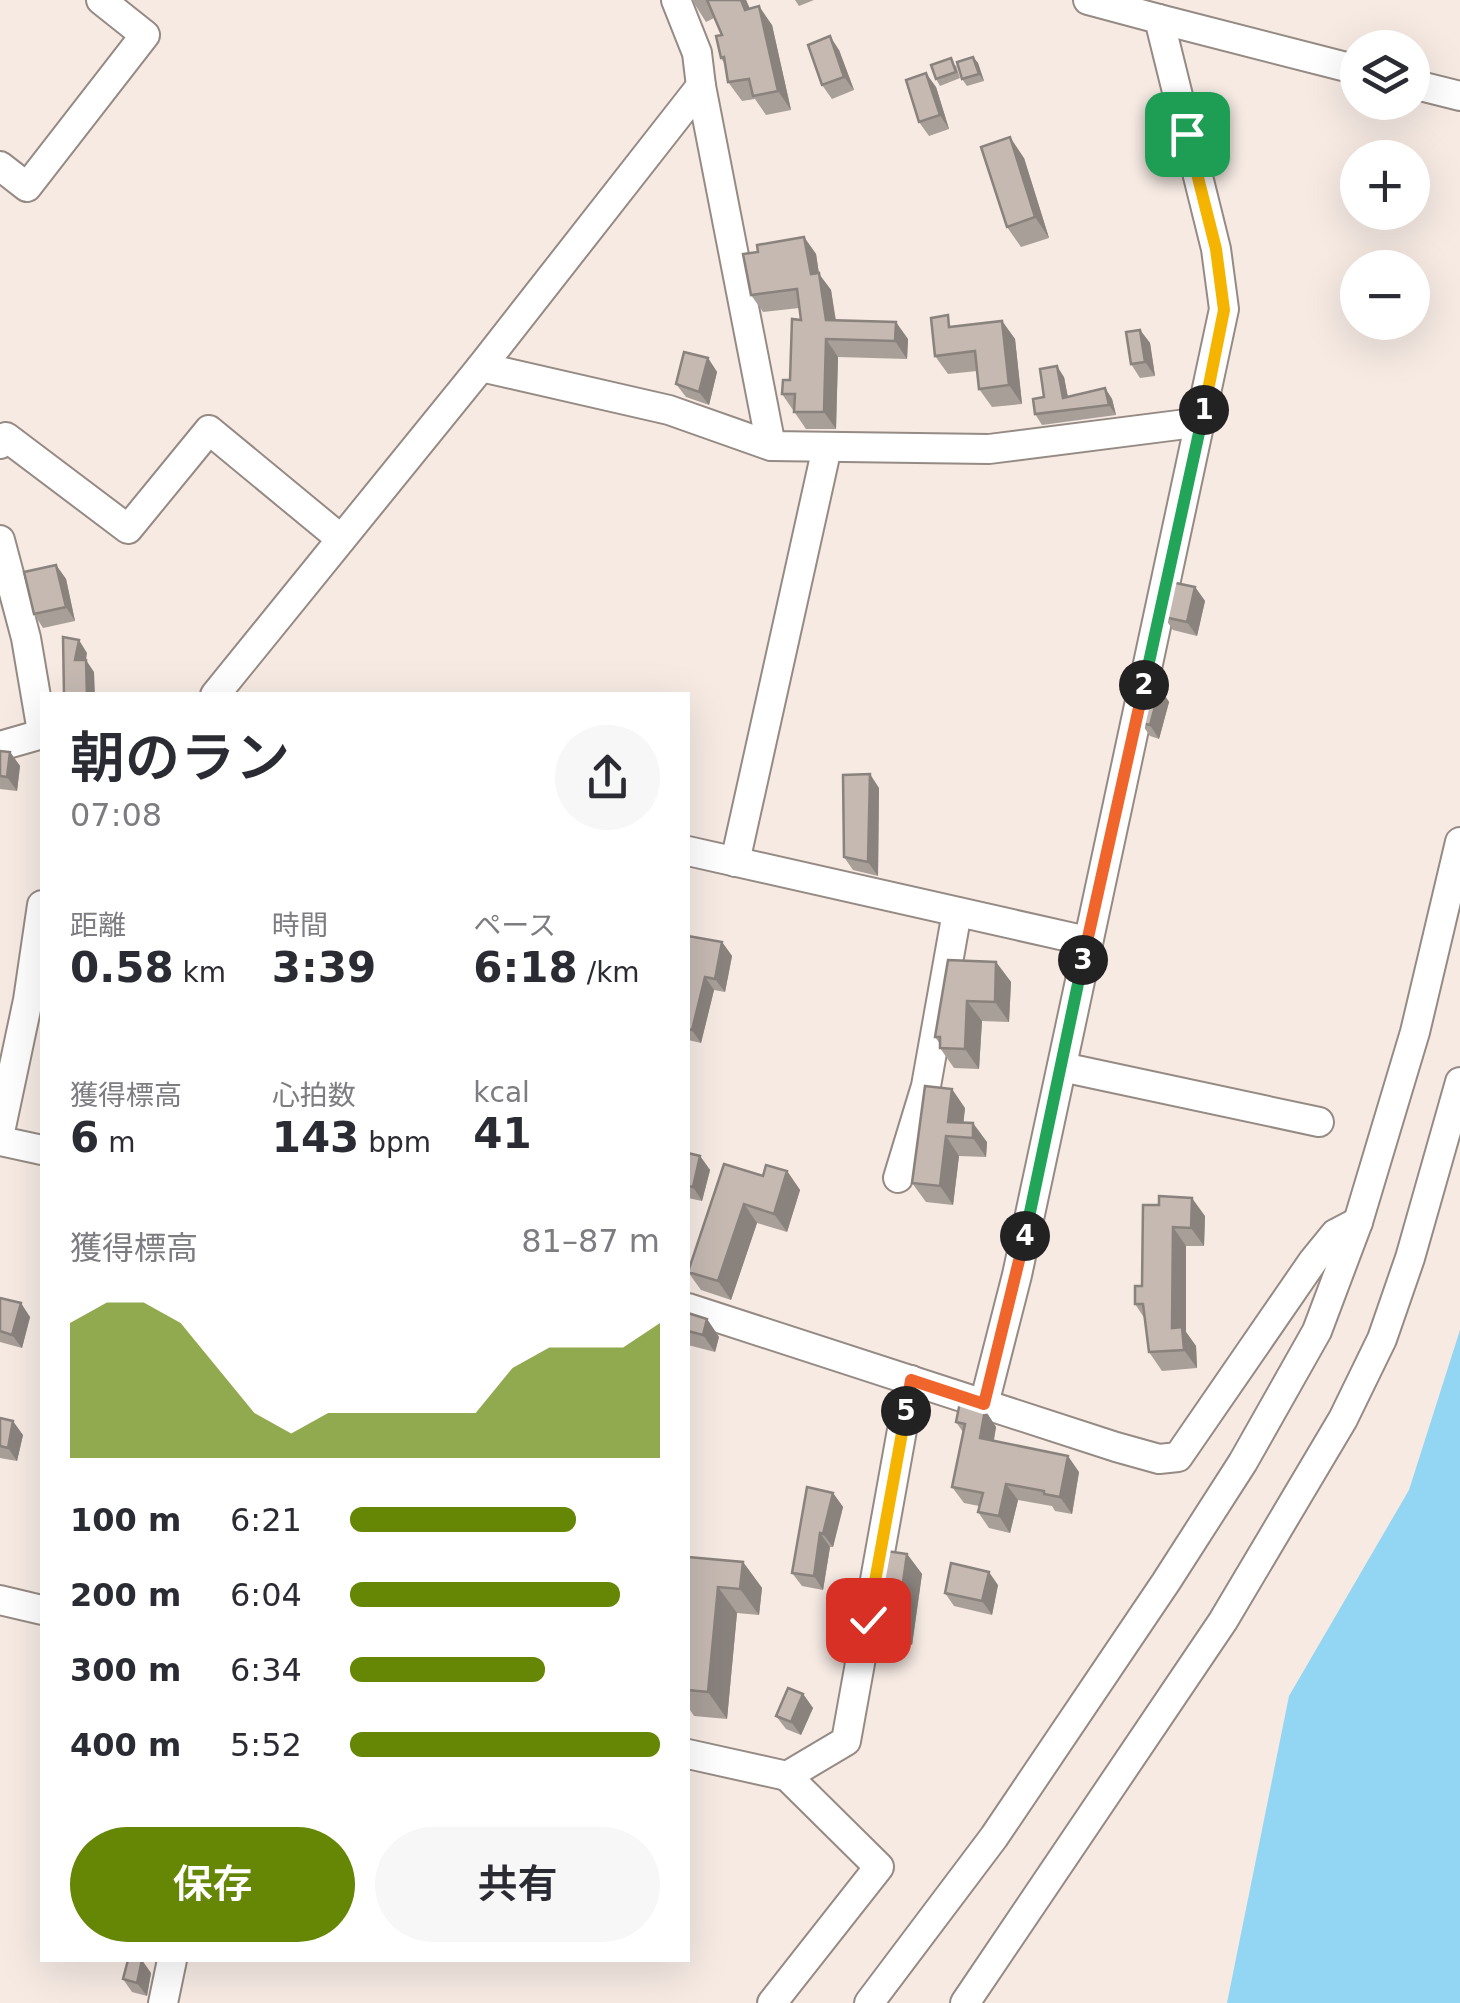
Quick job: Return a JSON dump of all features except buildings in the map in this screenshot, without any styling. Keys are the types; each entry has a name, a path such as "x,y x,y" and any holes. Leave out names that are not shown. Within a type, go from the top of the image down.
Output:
{"street":[{"path":"0,166 27,187 145,36 100,0"},
{"path":"676,0 697,53 770,446"},
{"path":"1088,0 1340,65"},
{"path":"984,1404 1017,1274 1224,310 1216,249 1159,19"},
{"path":"217,692 701,86"},
{"path":"1430,88 1460,96"},
{"path":"480,367 669,410 770,446 989,448 1202,422"},
{"path":"0,444 6,437 128,529 210,430 341,539"},
{"path":"736,862 827,447"},
{"path":"0,540 26,638 40,721"},
{"path":"0,746 40,734"},
{"path":"869,2003 994,1837 1166,1582 1243,1462 1317,1331 1358,1222 1415,1032 1460,842"},
{"path":"690,851 1087,941"},
{"path":"0,1132 14,996 40,912"},
{"path":"898,1178 926,1086 957,912"},
{"path":"1062,1066 1318,1122"},
{"path":"965,2003 1223,1621 1343,1419 1382,1338 1460,1082"},
{"path":"0,1141 40,1150"},
{"path":"690,1309 1138,1454 1160,1459 1178,1457 1313,1262 1335,1234 1358,1222"},
{"path":"787,1776 846,1741 911,1380"},
{"path":"0,1600 40,1610"},
{"path":"690,1754 787,1776 879,1867 772,2003"},
{"path":"162,2003 172,1962"}],"water":[{"path":"1460,1330 1460,2003 1227,2003 1289,1696 1409,1490"}],"route":[{"path":"868,1620 911,1380 984,1404 1017,1274 1202,422 1224,310 1216,249 1187,134"}]}
